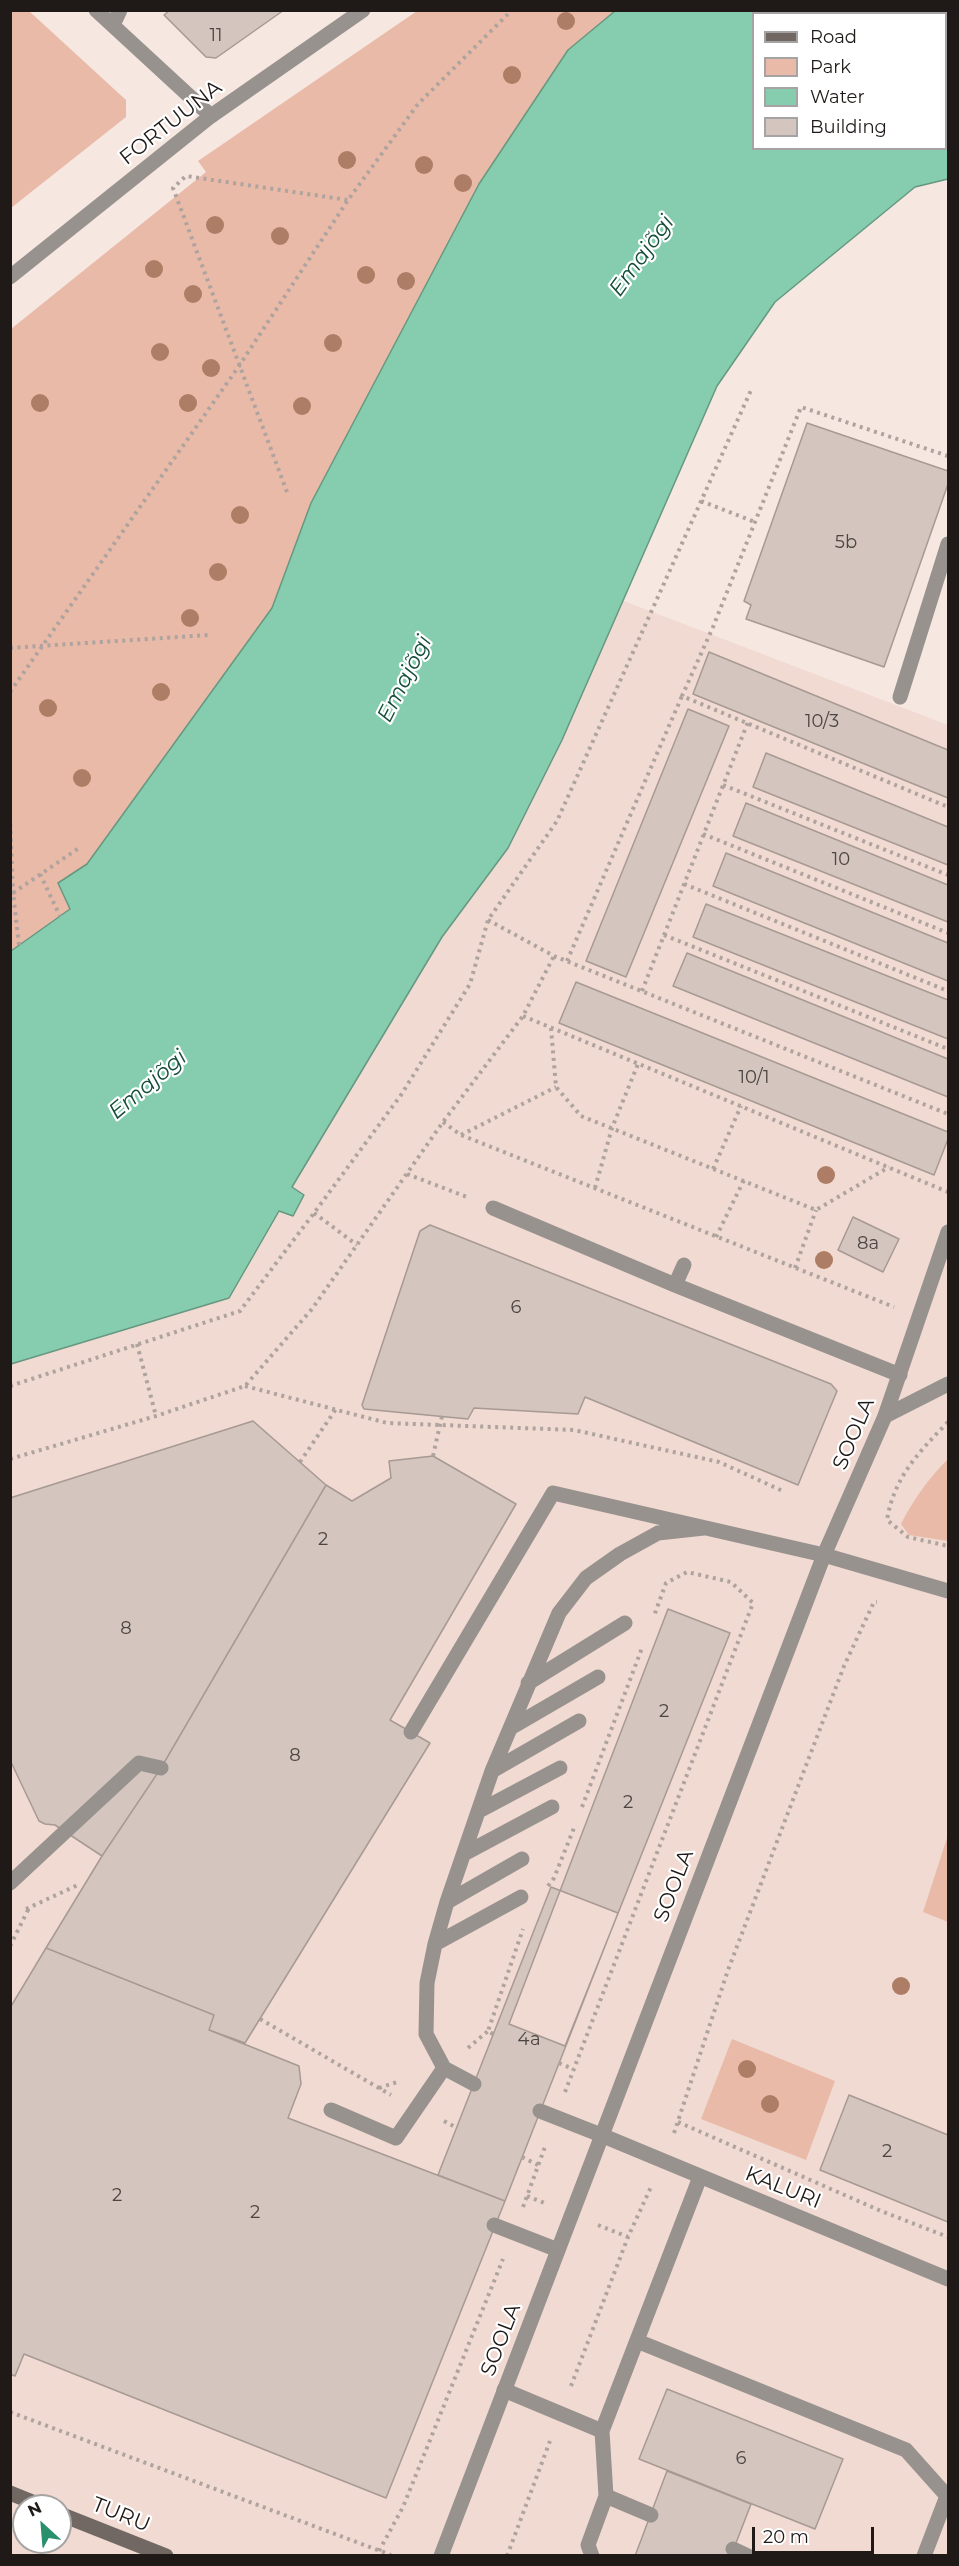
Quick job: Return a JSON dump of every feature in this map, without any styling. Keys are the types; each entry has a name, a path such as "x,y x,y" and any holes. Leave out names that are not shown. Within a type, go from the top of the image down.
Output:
{"main road":[{"name":"TURU","path":"72,2519 166,2556"}],"street":[{"path":"96,10 211,116"},
{"path":"113,25 120,10"},
{"name":"FORTUUNA","path":"10,277 211,116 363,10"},
{"path":"900,697 948,543"},
{"path":"493,1208 675,1285 900,1375"},
{"name":"SOOLA","path":"441,2556 824,1555 885,1416 948,1232"},
{"path":"675,1285 684,1265"},
{"path":"885,1416 948,1384"},
{"path":"411,1732 553,1493 824,1555 948,1591"},
{"path":"474,2084 444,2068 426,2034 427,1983 447,1902 492,1770 559,1613 586,1578 620,1554 658,1533 704,1528"},
{"path":"528,1683 625,1623"},
{"path":"512,1727 598,1677"},
{"path":"492,1770 579,1721"},
{"path":"10,1883 139,1763 161,1768"},
{"path":"479,1811 560,1768"},
{"path":"464,1854 552,1807"},
{"path":"447,1902 522,1860"},
{"path":"435,1944 521,1897"},
{"path":"331,2110 396,2138 415,2107 444,2068"},
{"name":"KALURI","path":"540,2110 948,2279"},
{"path":"592,2556 588,2545 606,2496 602,2431 700,2177"},
{"path":"494,2225 558,2250"},
{"path":"637,2341 906,2450 948,2496 924,2556"},
{"path":"504,2390 602,2431"},
{"path":"606,2496 651,2515"},
{"path":"734,2549 748,2556"}],"path":[{"path":"10,692 239,366 348,200 418,104 512,10"},
{"path":"287,492 173,188 186,176 348,200"},
{"path":"10,1386 240,1311 314,1213 401,1095 470,984 488,920 557,821 752,388"},
{"path":"567,962 713,627 801,407 948,456"},
{"path":"701,501 755,522"},
{"path":"10,648 208,634"},
{"path":"682,696 948,807"},
{"path":"642,991 748,722"},
{"path":"723,785 948,875"},
{"path":"10,816 12,893 19,945"},
{"path":"703,834 948,933"},
{"path":"12,893 79,848"},
{"path":"40,874 60,916"},
{"path":"684,884 948,991"},
{"path":"488,920 567,962 948,1114"},
{"path":"664,934 948,1049"},
{"path":"10,1459 156,1416 246,1386 312,1309 443,1122 523,1016 554,956"},
{"path":"523,1016 948,1191"},
{"path":"551,1028 556,1087 581,1116 816,1209"},
{"path":"595,1188 612,1128 638,1064"},
{"path":"461,1135 556,1087"},
{"path":"713,1169 741,1106"},
{"path":"443,1122 461,1135 919,1318"},
{"path":"795,1268 816,1209 889,1167"},
{"path":"407,1174 493,1208"},
{"path":"716,1237 744,1180"},
{"path":"314,1213 357,1245"},
{"path":"136,1344 156,1416"},
{"path":"246,1386 387,1423 574,1430 719,1462 785,1492"},
{"path":"300,1462 336,1409"},
{"path":"433,1456 442,1416"},
{"path":"948,1424 902,1473 890,1500 887,1520 908,1538 948,1546"},
{"path":"380,2551 403,2508 513,2232 573,2069 753,1603 731,1582 687,1572 666,1583 650,1626"},
{"path":"507,2556 628,2237 678,2122 728,1970 844,1666 874,1602"},
{"path":"581,1811 642,1647"},
{"path":"542,1893 554,1878 576,1822"},
{"path":"28,1910 80,1884"},
{"path":"493,2034 488,2031 526,1920"},
{"path":"260,2019 378,2088 457,2128"},
{"path":"559,2062 573,2069"},
{"path":"678,2122 881,2211 948,2237"},
{"path":"522,2157 538,2165"},
{"path":"10,2412 391,2555"}],"shaded area":[{"path":"616,598 948,725 948,2555 11,2556 11,1360"}],"green space":[{"path":"11,10 29,11 126,100 126,117 11,208"},
{"path":"417,11 615,11 568,50 479,184 311,503 272,608 87,864 58,883 70,909 11,951 11,329 206,172 198,161"},
{"path":"948,1459 948,1541 909,1535 901,1524 922,1490"},
{"path":"948,1835 948,1922 923,1912"},
{"path":"732,2039 835,2081 806,2160 701,2119"}],"water":[{"name":"Emajõgi","path":"615,11 948,11 948,179 915,187 775,302 717,386 562,740 508,848 442,937 292,1187 304,1195 293,1216 279,1211 229,1298 11,1364 11,951 70,909 58,883 87,864 272,608 311,503 479,184 568,50"}],"building":[{"path":"170,10 284,10 216,58 206,57 164,15"},
{"path":"807,423 948,471 948,484 884,667 746,619 751,605 744,601"},
{"path":"709,652 948,750 948,798 693,694"},
{"path":"688,709 729,726 626,977 586,961"},
{"path":"766,753 948,827 948,865 753,787"},
{"path":"746,803 948,885 948,922 733,836"},
{"path":"726,853 948,943 948,981 713,886"},
{"path":"706,904 948,1000 948,1039 693,937"},
{"path":"687,953 948,1059 948,1097 673,986"},
{"path":"576,982 948,1132 948,1139 934,1175 559,1023"},
{"path":"853,1217 899,1239 883,1272 838,1250"},
{"path":"430,1225 831,1384 837,1391 798,1485 585,1397 578,1414 474,1408 468,1419 364,1409 362,1405 420,1231"},
{"path":"253,1421 326,1485 161,1768 102,1856 55,1825 39,1821 10,1760 10,1498"},
{"path":"433,1456 516,1504 390,1720 430,1743 245,2043 209,2030 214,2015 46,1948 102,1856 161,1768 326,1485 352,1501 391,1478 389,1461"},
{"path":"668,1609 730,1633 565,2046 509,2024"},
{"path":"551,1887 618,1913 505,2201 438,2175"},
{"path":"46,1948 214,2015 209,2030 299,2066 301,2084 288,2118 505,2201 386,2498 24,2354 15,2376 10,2374 10,2008"},
{"path":"849,2095 948,2135 948,2222 820,2170"},
{"path":"667,2389 843,2459 815,2529 639,2459"},
{"path":"667,2471 751,2504 731,2556 635,2556"}]}
